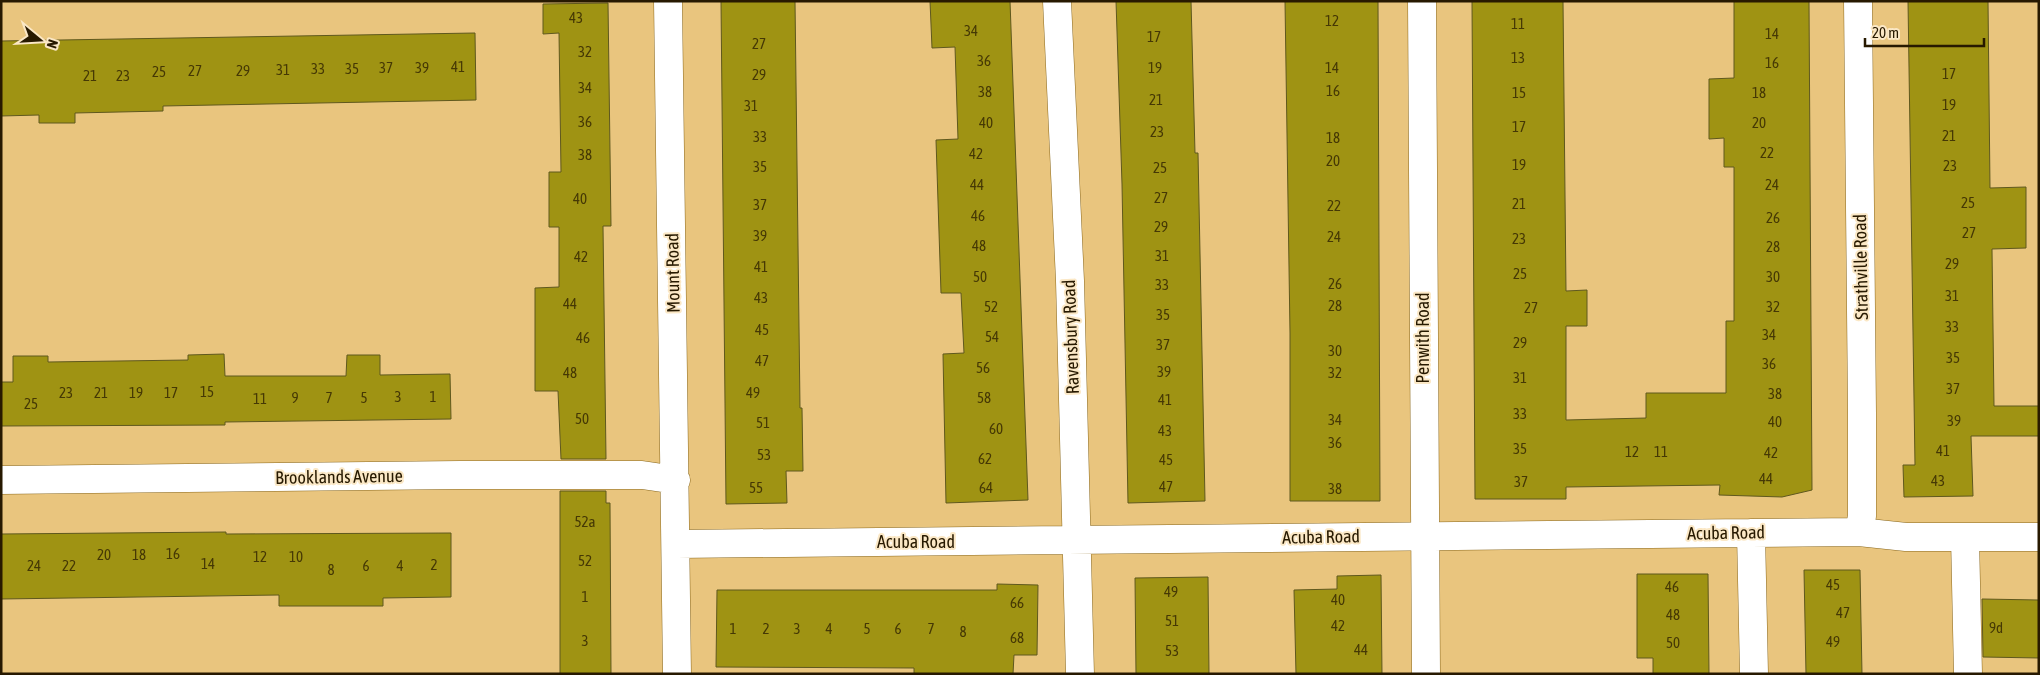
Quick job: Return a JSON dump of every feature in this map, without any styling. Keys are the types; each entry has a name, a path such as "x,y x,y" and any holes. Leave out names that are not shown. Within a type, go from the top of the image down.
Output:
{"street":[{"name":"Mount Road","path":"668,1 677,544 677,674"},
{"name":"Ravensbury Road","path":"1057,1 1070,281 1080,674"},
{"name":"Penwith Road","path":"1422,1 1426,674"},
{"name":"Strathville Road","path":"1858,1 1862,413 1862,516 1859,532"},
{"name":"Brooklands Avenue","path":"1,480 642,475 676,480"},
{"name":"Acuba Road","path":"677,544 1859,532 1906,537 2039,537"},
{"path":"1751,533 1754,674"},
{"path":"1965,537 1968,674"}],"building":[{"path":"721,1 795,1 800,408 802,408 803,471 786,471 787,503 726,504"},
{"path":"930,1 1010,1 1028,500 946,503 943,354 964,353 961,293 941,293 936,140 958,139 955,47 932,48"},
{"path":"1116,1 1191,1 1195,153 1198,153 1205,501 1128,503 1122,184"},
{"path":"1285,1 1378,1 1380,501 1290,501 1290,333"},
{"path":"1472,1 1563,1 1566,291 1587,290 1587,326 1566,326 1566,420 1646,418 1646,393 1726,393 1726,321 1734,321 1734,167 1724,167 1724,138 1709,139 1709,79 1734,78 1734,1 1809,1 1812,490 1782,497 1719,495 1720,485 1566,487 1566,499 1475,499"},
{"path":"1908,1 1988,1 1990,188 2026,187 2026,248 1992,249 1994,406 2039,406 2039,436 1971,436 1973,496 1904,497 1903,465 1915,465"},
{"path":"608,3 611,226 603,226 606,459 561,459 558,391 535,391 535,288 559,287 559,227 549,227 549,172 561,172 559,33 543,34 543,4"},
{"path":"475,33 476,100 163,106 163,111 75,113 75,123 39,123 39,115 1,116 1,41"},
{"path":"224,354 225,376 346,376 347,355 380,355 380,375 450,374 451,419 225,422 225,425 1,426 1,382 13,382 13,356 48,356 48,362 188,360 188,355"},
{"path":"560,491 606,491 606,503 610,503 611,674 560,674"},
{"path":"226,532 226,534 451,533 451,597 383,598 383,606 279,606 279,595 1,599 1,534"},
{"path":"1804,570 1860,570 1862,674 1806,674"},
{"path":"1637,574 1708,574 1709,674 1653,674 1653,658 1637,658"},
{"path":"1381,575 1382,674 1296,674 1294,590 1337,589 1337,576"},
{"path":"1208,577 1209,674 1136,674 1135,578"},
{"path":"997,584 1038,585 1037,655 1014,655 1013,674 914,674 914,668 716,667 717,590 997,590"},
{"path":"1982,599 2039,600 2039,658 1983,657"}]}
